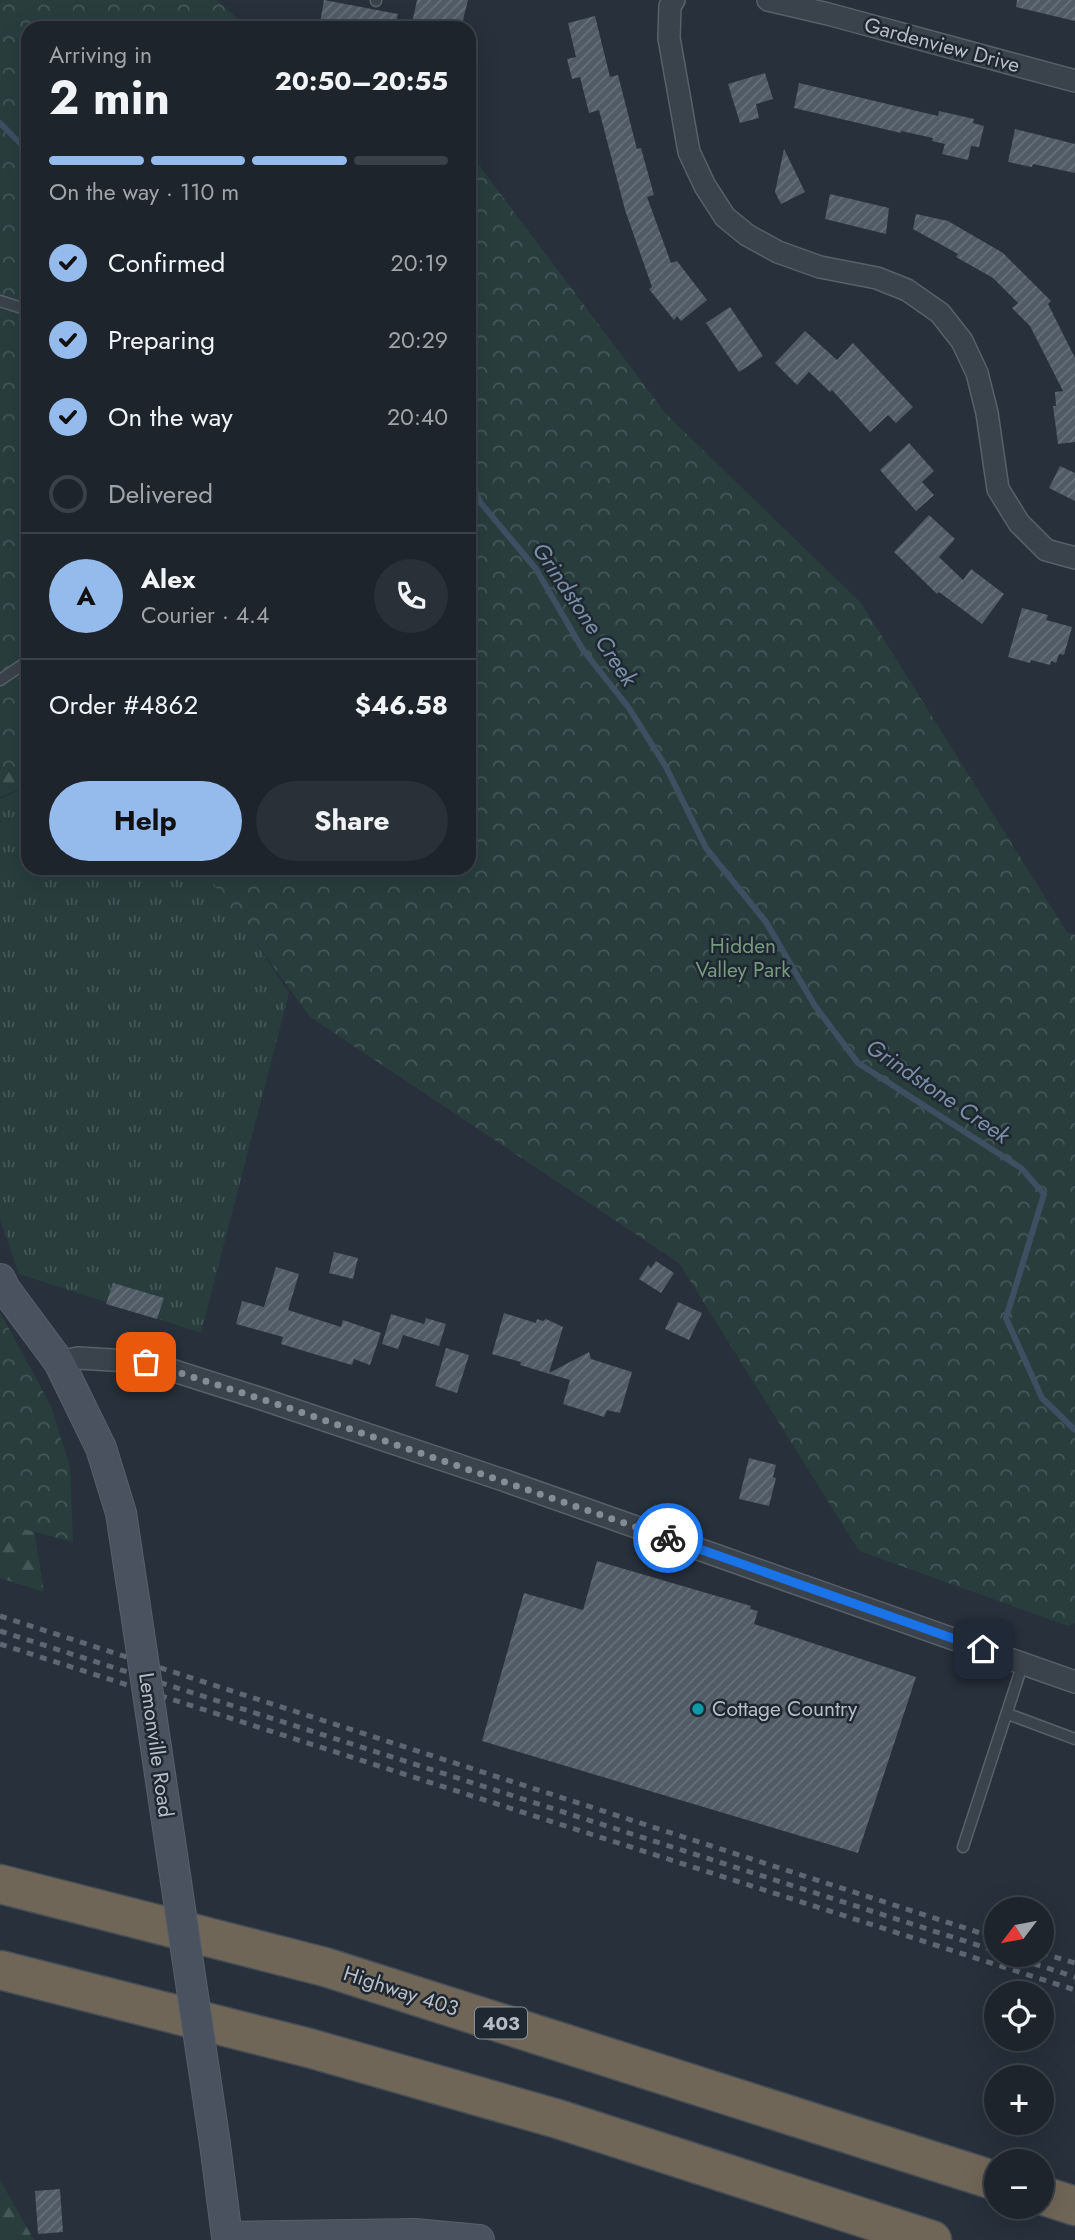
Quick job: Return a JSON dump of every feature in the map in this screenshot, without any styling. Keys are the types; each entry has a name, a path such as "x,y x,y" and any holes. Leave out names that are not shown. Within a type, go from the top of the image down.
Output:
{"highway":[{"name":"Highway 403","path":"0,1884 325,1967 984,2176"},
{"path":"0,1970 309,2048 558,2119 932,2240"},
{"path":"1054,2199 1075,2206"}],"street":[{"path":"674,0 670,6 669,38 689,152 705,186 725,217 747,235 778,252 820,267 877,278 907,290 940,313 962,341 977,373 987,413 998,489 1019,523 1046,550 1075,558"},
{"name":"Gardenview Drive","path":"768,0 1075,81"},
{"name":"Lemonville Road","path":"0,1279 60,1362 101,1448 121,1513 227,2239"},
{"path":"60,1362 78,1358 146,1362 503,1480 1075,1682"},
{"path":"227,2239 415,2234 479,2240"}],"lane":[{"path":"0,301 21,308"},
{"path":"0,680 21,666"},
{"path":"963,1847 1023,1663"},
{"path":"1008,1714 1075,1739"}],"green space":[{"path":"0,0 217,0 240,21 21,21 21,770 0,769"},
{"name":"Hidden Valley Park","path":"476,161 666,414 861,603 1067,932 1075,935 1075,1623 1068,1626 859,1551 679,1263 310,1017 207,875 476,875"},
{"path":"21,674 21,789 0,797 0,689"},
{"path":"21,789 21,875 211,875 289,993 201,1333 19,1274 0,1219 0,799"},
{"path":"0,1312 51,1406 70,1467 73,1542 0,1523"},
{"path":"0,1407 26,1479 44,1592 0,1578"},
{"path":"0,2180 34,2240 0,2240"}],"building":[{"path":"324,0 398,14 396,21 320,21"},
{"path":"417,0 468,0 463,21 412,21"},
{"path":"1017,0 1075,0 1075,21 1016,7"},
{"path":"595,16 610,77 618,75 637,149 641,148 654,195 647,197 671,263 677,261 707,300 681,321 677,316 674,320 649,289 652,287 625,210 599,110 589,113 580,77 572,79 567,59 576,57 568,23"},
{"path":"765,73 773,99 756,104 759,118 740,123 728,84"},
{"path":"799,83 938,116 939,111 974,119 973,123 984,126 979,147 971,146 968,160 942,154 945,144 932,141 933,138 794,108"},
{"path":"1015,129 1075,144 1075,173 1008,162"},
{"path":"784,149 805,192 781,204 775,192"},
{"path":"830,194 889,208 886,234 825,219"},
{"path":"916,214 948,221 1003,253 1051,301 1048,304 1075,358 1075,442 1058,444 1053,406 1056,406 1055,392 1063,391 1030,326 1012,308 1018,303 993,278 956,257 958,254 913,229"},
{"path":"730,307 763,356 739,372 706,323"},
{"path":"805,331 837,360 853,343 913,407 896,423 888,415 870,432 832,390 830,392 809,372 797,385 775,363"},
{"path":"909,443 934,471 922,482 934,495 916,511 880,470"},
{"path":"1060,466 1075,473 1075,501 1049,488"},
{"path":"929,515 955,539 939,557 963,580 971,569 1004,594 982,624 939,592 937,594 894,552"},
{"path":"1022,608 1048,615 1046,620 1072,627 1064,655 1059,654 1056,663 1051,661 1050,665 1031,660 1030,663 1008,657"},
{"path":"334,1252 358,1258 353,1279 329,1273"},
{"path":"656,1261 674,1273 661,1293 639,1279 648,1265 651,1268"},
{"path":"276,1267 299,1274 288,1310 341,1327 343,1320 381,1333 370,1365 354,1359 352,1365 281,1344 283,1337 236,1324 242,1301 264,1307"},
{"path":"113,1283 164,1298 157,1319 106,1304"},
{"path":"678,1302 702,1313 689,1340 665,1329"},
{"path":"504,1313 536,1323 537,1319 546,1319 563,1327 549,1373 589,1352 591,1359 632,1372 620,1413 607,1410 604,1417 563,1404 570,1380 520,1365 521,1362 492,1354"},
{"path":"391,1314 424,1324 426,1318 446,1324 439,1346 403,1335 398,1349 382,1344"},
{"path":"446,1348 469,1355 457,1393 435,1386"},
{"path":"749,1458 776,1465 773,1477 776,1478 769,1506 739,1499"},
{"name":"Cottage Country","path":"597,1561 751,1606 750,1609 758,1611 754,1624 916,1677 858,1853 482,1741 524,1593 583,1610"},
{"path":"60,2189 63,2232 38,2234 35,2191"}],"waterway":[{"name":"Grindstone Creek","path":"0,123 21,144"},
{"name":"Grindstone Creek","path":"476,493 480,502 536,569 583,650 629,708 666,767 706,848 766,922 815,1006 858,1063 1021,1168 1044,1194 1006,1318 1042,1398 1075,1430"}],"railway":[{"path":"0,1616 984,1934"},
{"path":"0,1631 984,1947"},
{"path":"0,1644 1075,1990"},
{"path":"1054,1957 1075,1963"},
{"path":"1044,1967 1075,1977"}],"way so far":[{"path":"146,1362 503,1480 668,1538"}],"place":[{"name":"Cottage Country","path":"698,1709"}],"route":[{"path":"668,1538 983,1649"}]}
